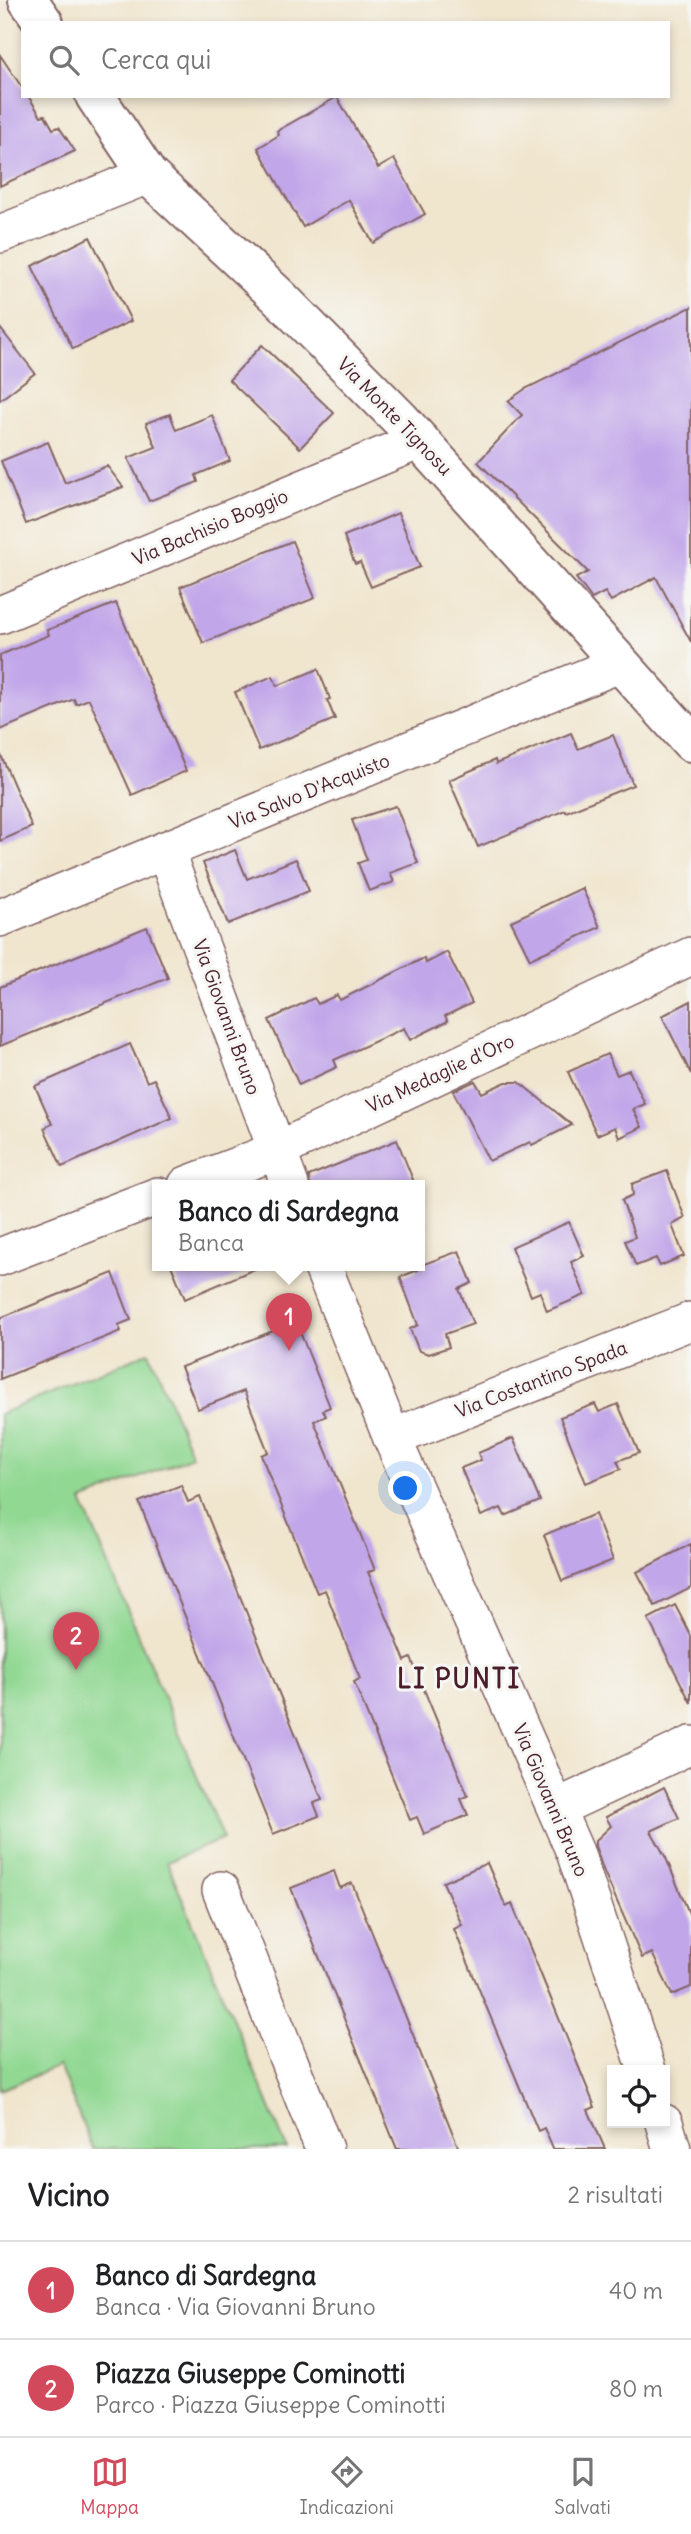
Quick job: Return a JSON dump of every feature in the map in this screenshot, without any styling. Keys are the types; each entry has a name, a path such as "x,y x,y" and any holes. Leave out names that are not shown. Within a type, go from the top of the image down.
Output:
{"street":[{"path":"29,0 43,21"},
{"name":"Via Monte Tignosu","path":"96,98 148,175 278,296 421,440 691,742"},
{"path":"0,234 148,175"},
{"name":"Via Bachisio Boggio","path":"0,615 421,440"},
{"name":"Via Salvo D'Acquisto","path":"0,918 619,664"},
{"name":"Via Giovanni Bruno","path":"165,850 288,1180"},
{"name":"Via Medaglie d'Oro","path":"200,1180 276,1151 691,956"},
{"path":"0,1257 152,1198"},
{"name":"Via Giovanni Bruno","path":"324,1271 392,1438 575,1852 645,2065"},
{"name":"Via Costantino Spada","path":"392,1438 691,1321"},
{"path":"557,1808 691,1745"},
{"path":"221,1889 324,2149"},
{"path":"666,2128 672,2149"}],"green space":[{"path":"149,1352 192,1456 82,1501 223,1839 167,1862 287,2149 93,2149 59,2066 0,2090 0,1414"}],"building":[{"path":"0,55 21,86 21,98 29,98 41,116 45,115 53,129 59,127 75,151 0,186"},
{"path":"338,98 378,168 394,159 425,214 373,243 349,200 303,227 258,148 279,135 277,131"},
{"path":"90,237 131,321 73,349 32,266"},
{"path":"691,307 691,642 656,577 611,601 605,592 592,599 576,578 588,572 478,462 522,415 508,401 525,389"},
{"path":"0,328 35,373 0,400"},
{"path":"262,345 334,413 300,448 229,380"},
{"path":"170,414 176,430 212,415 230,461 196,475 198,482 149,501 128,458 156,447 146,423"},
{"path":"48,442 65,483 107,466 123,487 26,524 1,461"},
{"path":"398,513 420,567 371,587 360,562 355,564 344,536"},
{"path":"292,541 315,598 203,643 180,587"},
{"path":"116,603 186,771 132,795 89,699 76,704 74,699 0,730 0,655 49,635 47,630"},
{"path":"318,669 335,719 259,750 235,692 273,676 277,686"},
{"path":"571,733 578,749 613,735 633,785 478,847 449,780 495,760 496,764"},
{"path":"0,753 32,827 0,841"},
{"path":"396,806 418,863 390,873 394,882 369,891 358,863 367,860 352,820"},
{"path":"235,850 247,879 296,859 309,891 228,924 203,863"},
{"path":"582,888 600,927 530,959 511,921"},
{"path":"147,927 168,978 0,1046 0,987"},
{"path":"447,952 472,1003 445,1016 448,1021 410,1040 404,1028 334,1060 337,1067 299,1085 269,1020 314,998 318,1004 337,995 340,1000 424,958 426,963"},
{"path":"691,1001 691,1074 662,1016"},
{"path":"130,1044 147,1082 154,1079 172,1118 62,1167 44,1128 52,1124 35,1086"},
{"path":"607,1054 617,1075 629,1070 645,1104 633,1109 642,1127 619,1138 615,1127 597,1135 568,1072"},
{"path":"475,1081 482,1093 506,1082 519,1082 572,1125 532,1145 530,1142 489,1161 453,1091"},
{"path":"397,1140 413,1180 309,1180 309,1176"},
{"path":"667,1171 685,1218 672,1225 684,1256 660,1266 656,1258 636,1266 625,1241 635,1237 622,1200 633,1195 632,1184"},
{"path":"569,1222 584,1256 571,1262 585,1295 547,1311 540,1292 531,1296 511,1247"},
{"path":"459,1251 472,1283 459,1289 473,1324 445,1334 449,1347 429,1354 419,1351 410,1329 418,1325 400,1277 415,1271 425,1271 425,1264"},
{"path":"173,1271 250,1271 185,1299"},
{"path":"113,1273 131,1320 118,1325 121,1331 0,1379 0,1318"},
{"path":"296,1322 330,1407 323,1410 326,1416 314,1421 375,1570 368,1572 405,1661 411,1658 468,1796 461,1799 468,1815 424,1834 417,1817 410,1820 354,1682 360,1679 325,1590 317,1593 273,1485 261,1455 268,1452 244,1391 198,1409 181,1367"},
{"path":"595,1404 599,1412 618,1404 639,1453 617,1461 621,1469 586,1483 560,1417"},
{"path":"513,1438 540,1501 505,1516 501,1508 481,1516 461,1468 481,1460 478,1453"},
{"path":"181,1485 188,1502 200,1497 322,1800 314,1803 319,1816 273,1834 139,1502"},
{"path":"595,1514 613,1560 562,1581 544,1535"},
{"path":"691,1544 691,1588 655,1606 637,1572"},
{"path":"675,1605 691,1636 691,1703 648,1619"},
{"path":"664,1787 679,1818 651,1831 666,1858 691,1918 691,1987 672,1995 652,1953 642,1958 595,1846 595,1841 611,1826 606,1817"},
{"path":"487,1863 506,1907 512,1904 595,2107 588,2110 605,2149 553,2149 544,2128 538,2131 454,1929 462,1925 443,1882"},
{"path":"334,1871 340,1888 352,1883 459,2149 397,2149 291,1888"}],"place":[{"name":"Banco di Sardegna","path":"289,1351"},
{"name":"Piazza Giuseppe Cominotti","path":"76,1670"}],"district":[{"name":"LI PUNTI","path":"459,1678"}]}
